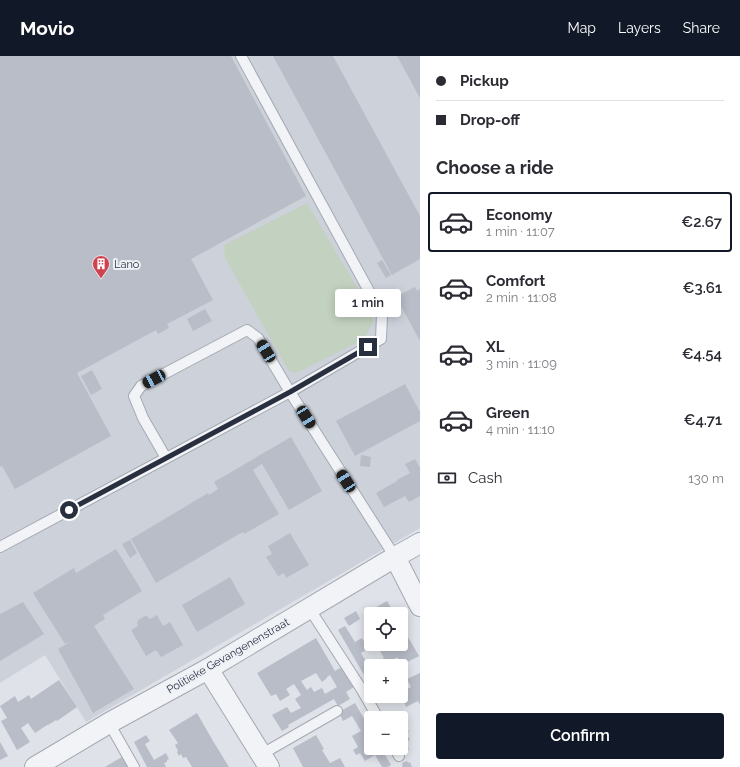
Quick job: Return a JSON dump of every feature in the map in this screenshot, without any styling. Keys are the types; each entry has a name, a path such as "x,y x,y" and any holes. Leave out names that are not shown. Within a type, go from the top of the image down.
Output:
{"street":[{"name":"Politieke Gevangenenstraat","path":"35,767 208,669 420,543"},
{"path":"395,557 420,606"},
{"path":"208,669 266,761"}],"lane":[{"path":"0,547 290,392 381,339 382,314 241,56"},
{"path":"166,458 143,418 134,396 141,386 247,330 258,338 290,392 395,557"},
{"path":"309,608 374,711"},
{"path":"266,761 337,712"},
{"path":"109,724 134,767"}],"shaded area":[{"path":"0,56 420,56 420,528 86,722 45,655 0,683"}],"green space":[{"path":"307,203 368,306 373,322 367,334 357,343 294,373 288,370 225,258 224,245"}],"building":[{"name":"Lano","path":"0,56 231,56 306,196 191,259 213,300 167,324 169,328 158,334 156,330 77,373 111,436 15,489 2,466 0,467"},
{"path":"273,56 333,56 420,216 420,259 392,275"},
{"path":"397,56 420,56 420,98"},
{"path":"382,260 391,275 386,278 377,263"},
{"path":"415,287 417,291 420,289 420,341 396,297"},
{"path":"205,309 212,321 193,331 187,319"},
{"path":"92,370 102,389 91,395 81,376"},
{"path":"405,384 420,412 420,421 355,456 336,421"},
{"path":"291,437 322,491 289,510 262,464 253,470 279,514 244,534 243,532 234,537 156,583 131,539 208,493 209,495 218,489 214,482"},
{"path":"361,455 371,457 370,467 360,466"},
{"path":"415,459 420,468 420,496 409,502 405,496 384,507 376,493 410,473 405,464"},
{"path":"290,533 309,565 286,578 284,573 278,576 266,557 272,554 268,546"},
{"path":"130,540 137,553 130,558 122,544"},
{"path":"116,549 142,591 103,615 105,619 94,626 134,689 93,713 58,649 73,640 65,644 33,593 74,568 76,573"},
{"path":"230,577 245,604 197,632 182,605"},
{"path":"387,601 391,607 376,607"},
{"path":"23,602 44,634 0,661 0,614"},
{"path":"356,611 360,619 349,626 344,618"},
{"path":"157,615 163,626 170,622 183,645 161,657 156,650 146,656 131,630 138,626 138,620 145,616 150,619"},
{"path":"345,626 355,642 362,638 364,642 364,651 361,653 365,659 364,675 338,630"},
{"path":"408,637 419,656 408,662 408,659 398,659 397,657 394,659 382,659 384,658 380,651 408,651"},
{"path":"316,638 335,671 342,667 354,687 346,692 350,699 338,706 334,699 288,725 289,727 282,731 272,715 287,707 291,713 301,708 295,699 301,695 294,684 286,689 290,695 280,701 276,694 271,696 257,673","holes":["316,673 322,682 330,675 337,687 325,694 322,688 314,692 311,687 307,690 301,681"]},
{"path":"420,673 420,705 418,701 406,707 404,703 408,703 408,688 411,687 408,679"},
{"path":"59,680 77,707 57,721 56,720 35,733 28,723 21,728 30,742 17,750 1,721 7,718 0,706 15,696 18,702 29,695 31,699"},
{"path":"355,703 364,719 364,755 375,755 365,761 360,753 356,755 353,750 358,747 352,736 361,731 352,716 343,721 339,712"},
{"path":"197,713 229,767 192,767 186,757 183,758 181,754 179,756 175,745 178,743 169,730"},
{"path":"146,735 150,741 145,744 154,760 166,753 169,759 164,763 166,767 147,767 134,742"},
{"path":"316,735 324,749 322,750 330,763 340,758 345,767 303,767 293,748"},
{"path":"0,742 8,756 0,760"},
{"path":"375,755 385,755 391,765 388,767 382,767"},
{"path":"122,757 128,767 105,767 115,761"},
{"path":"407,761 408,763 410,762 412,767 402,767 402,763"}],"place":[{"name":"Lano","path":"101,279"}],"route":[{"path":"69,510 290,392 368,347"}]}
